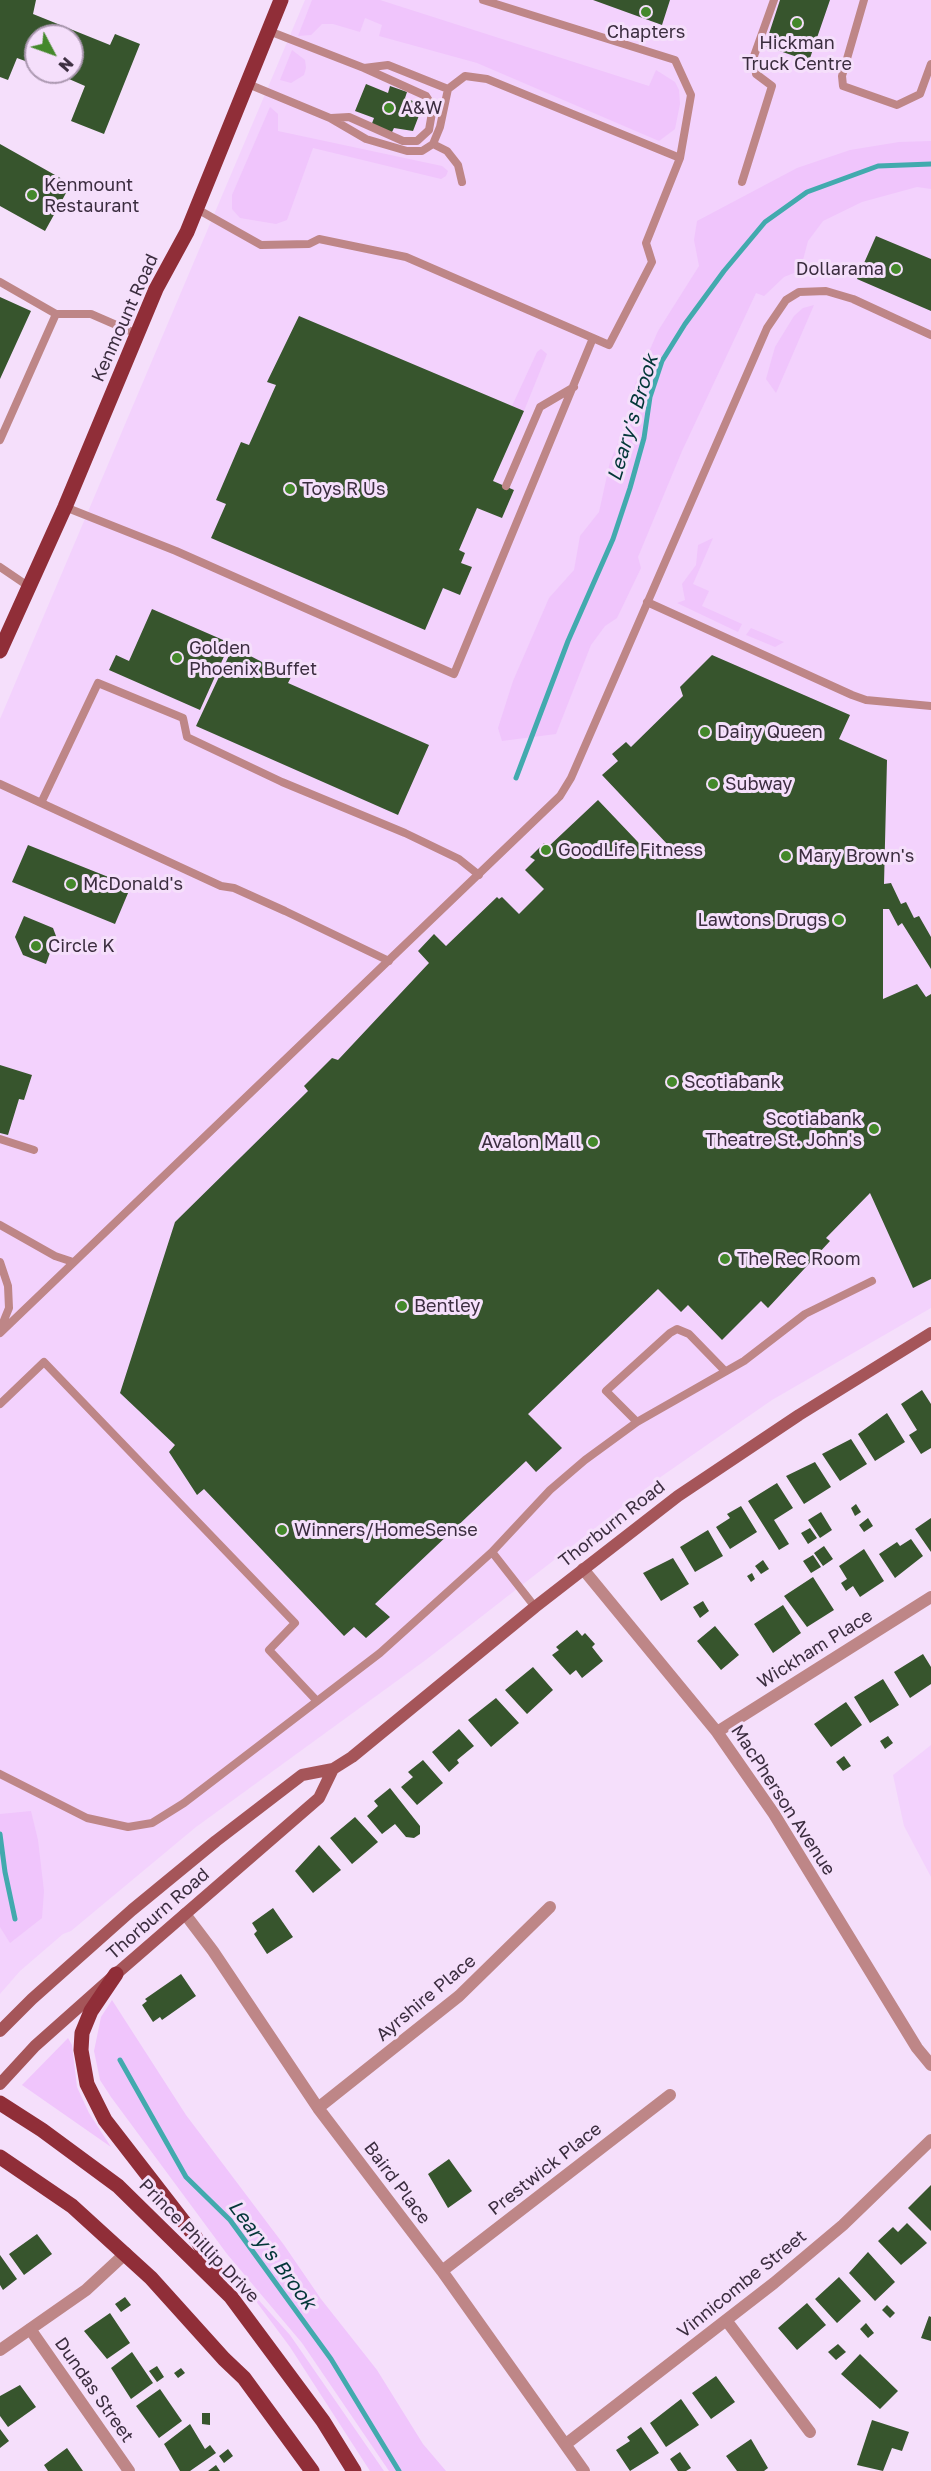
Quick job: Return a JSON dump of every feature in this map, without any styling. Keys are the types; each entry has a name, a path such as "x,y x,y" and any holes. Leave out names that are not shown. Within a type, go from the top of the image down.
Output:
{"main road":[{"name":"Kenmount Road","path":"0,651 65,507 137,334 197,209 281,0"},
{"name":"Thorburn Road","path":"0,2084 35,2046 320,1798 333,1769 583,1569 725,1463 931,1333"},
{"name":"Thorburn Road","path":"0,2031 85,1952 224,1834 302,1775 333,1769"},
{"path":"116,1974 91,2011 82,2033 81,2050 87,2084 105,2120 194,2235 231,2297"},
{"name":"Prince Phillip Drive","path":"0,2103 50,2135 118,2186 231,2297 322,2421 354,2471"},
{"path":"0,2157 72,2206 126,2253 244,2378 312,2471"}],"street":[{"name":"MacPherson Avenue","path":"583,1569 717,1732 774,1814 917,2048 931,2066"},
{"name":"Wickham Place","path":"717,1732 931,1597"},
{"name":"Ayrshire Place","path":"318,2108 459,1996 550,1907"},
{"name":"Baird Place","path":"185,1914 213,1951 318,2108 442,2271 584,2471"},
{"name":"Prestwick Place","path":"442,2271 670,2094"},
{"name":"Vinnicombe Street","path":"566,2444 726,2320 843,2225 931,2140"},
{"path":"0,2350 95,2283 126,2253"},
{"path":"726,2320 810,2432"},
{"name":"Dundas Street","path":"30,2329 129,2471"}],"lane":[{"path":"197,209 261,245 309,243 319,239 406,257 609,345 652,262 646,243 680,158 691,95 675,60 483,0"},
{"path":"742,182 772,86 756,74 754,56 774,0"},
{"path":"864,0 842,76 843,86 897,105 920,94 931,64"},
{"path":"269,31 364,68 426,96 433,107 429,130 422,138 411,142 394,138 349,117 330,118"},
{"path":"364,68 388,65 448,89"},
{"path":"248,84 330,118 366,139 407,152 422,151 433,144 440,127 448,89 465,76 487,79 680,158"},
{"path":"433,144 447,151 458,165 462,182"},
{"path":"0,282 56,314 91,314 137,334"},
{"path":"0,1332 560,796 571,778 767,328 786,300 805,291 826,291 853,299 931,335"},
{"path":"0,440 56,314"},
{"path":"65,507 176,551 454,674 593,338"},
{"path":"506,486 540,407 574,387"},
{"path":"0,567 28,586"},
{"path":"647,602 866,700 931,706"},
{"path":"41,803 98,683 183,718 188,736 282,782 405,833 459,859 479,875"},
{"path":"0,784 221,886 234,888 314,924 389,961"},
{"path":"0,1139 34,1150"},
{"path":"0,1225 55,1256 73,1262"},
{"path":"0,1262 8,1286 9,1308 0,1332"},
{"path":"0,1774 87,1818 128,1827 152,1823 184,1803 380,1653 492,1552 550,1490 585,1460 637,1422 744,1361 805,1314 872,1281"},
{"path":"637,1422 606,1391 670,1333 677,1329 689,1334 725,1371"},
{"path":"0,1404 44,1362 295,1623 269,1650 316,1700"},
{"path":"492,1552 535,1607"}],"shaded area":[{"path":"305,0 931,0 931,1308 772,1400 662,1476 427,1659 196,1827 71,1931 63,1934 20,1971 0,1994 0,719"},
{"path":"312,0 380,0 649,86 656,70 675,82 679,90 680,104 675,129 659,141 477,63 379,36 382,25 365,18 360,32 333,24 322,24 311,35 298,36"},
{"path":"292,50 305,60 306,68 304,75 291,83 280,80"},
{"path":"270,107 278,114 278,131 442,166 448,171 441,179 313,148 287,220 276,224 240,218 232,209 232,195"},
{"path":"931,141 931,189 917,187 862,202 823,221 808,241 803,260 809,266 820,269 804,269 784,277 764,296 756,293 682,451 638,557 641,568 617,618 605,626 591,645 556,734 502,741 498,728 513,681 549,598 574,570 580,536 599,512 610,462 628,419 635,384 658,331 699,266 694,240 697,221 797,168 850,150 899,142"},
{"path":"814,305 776,393 766,379 775,347 794,316 803,308"},
{"path":"541,349 547,354 524,411 512,406 537,352"},
{"path":"713,538 693,584 709,591 702,606 742,624 738,632 677,603 685,600 682,584 696,565 698,545"},
{"path":"751,628 784,642 775,647 746,635"},
{"path":"931,1745 931,1877 904,1826 893,1775"},
{"path":"31,1811 38,1840 44,1891 42,1918 10,1943 0,1927 0,1814"},
{"path":"112,2000 186,2115 284,2245 321,2299 377,2370 423,2444 446,2471 389,2471 302,2343 227,2254 111,2097 100,2080 94,2051 101,2017"},
{"path":"68,2038 72,2045 77,2087 89,2113 111,2147 22,2085"},
{"path":"238,2277 290,2335 384,2471 370,2471 290,2347"}],"building":[{"path":"0,0 36,0 33,14 58,24 24,24 24,61 17,58 8,80 0,77"},
{"name":"Chapters","path":"593,0 670,0 662,25"},
{"name":"Hickman Truck Centre","path":"780,0 830,0 809,61 765,46"},
{"path":"115,34 140,44 104,134 71,121 85,86 80,84 84,84 84,35 110,45"},
{"name":"A&W","path":"366,84 388,93 390,86 407,92 405,98 423,105 413,131 394,128 391,134 371,126 374,118 355,111"},
{"name":"Kenmount Restaurant","path":"0,144 71,184 45,231 0,206"},
{"name":"Dollarama","path":"876,236 931,259 931,311 857,279"},
{"path":"0,297 31,311 0,379"},
{"path":"299,316 524,411 493,481 514,490 502,518 477,508 459,550 465,553 461,563 472,567 460,595 443,588 425,630 211,538 226,504 216,500 241,442 249,445 276,385 267,382"},
{"name":"Golden Phoenix Buffet","path":"152,609 230,643 200,710 109,670 116,655 129,661"},
{"path":"233,647 291,677 288,683 429,745 398,815 196,726"},
{"name":"Avalon Mall","path":"712,655 850,715 839,739 887,760 884,884 891,883 901,904 906,902 914,918 919,916 931,937 931,969 902,923 898,926 889,909 883,909 883,999 917,984 926,997 931,994 931,1279 913,1288 870,1193 826,1238 830,1241 768,1308 761,1301 722,1340 688,1305 681,1312 658,1289 528,1414 562,1448 536,1472 526,1461 375,1604 390,1617 366,1638 354,1627 344,1636 204,1489 197,1495 169,1452 175,1445 120,1393 175,1222 308,1091 304,1086 332,1058 338,1060 429,963 418,951 434,934 446,946 497,897 499,899 502,897 519,914 544,889 525,870 535,860 530,857 544,843 548,847 598,800 655,860 669,846 602,775 618,761 612,754 626,742 631,747 683,696 680,687"},
{"name":"McDonald's","path":"28,845 131,886 115,924 12,882"},
{"name":"Circle K","path":"24,916 53,928 56,936 46,964 23,955 15,937"},
{"path":"0,1065 32,1075 24,1100 19,1099 8,1135 0,1133"},
{"path":"922,1390 931,1404 931,1448 921,1454 909,1435 917,1430 901,1404"},
{"path":"887,1413 905,1442 875,1461 858,1434"},
{"path":"851,1439 867,1464 840,1481 822,1454"},
{"path":"815,1462 831,1487 804,1504 786,1476"},
{"path":"777,1483 793,1508 774,1520 789,1544 779,1550 748,1501"},
{"path":"856,1504 861,1512 855,1516 851,1508"},
{"path":"741,1506 757,1532 730,1549 716,1527 730,1518 727,1514"},
{"path":"821,1512 832,1530 820,1538 808,1520"},
{"path":"868,1518 873,1526 864,1532 859,1525"},
{"path":"931,1518 931,1552 915,1529"},
{"path":"810,1528 817,1538 808,1544 801,1533"},
{"path":"708,1530 723,1556 695,1572 680,1547"},
{"path":"911,1539 923,1556 895,1578 879,1554 897,1542 900,1546"},
{"path":"824,1546 833,1559 823,1566 814,1553"},
{"path":"864,1549 884,1581 860,1597 853,1586 846,1591 841,1583 847,1579 839,1566"},
{"path":"813,1555 821,1567 811,1573 803,1561"},
{"path":"673,1558 689,1584 661,1601 643,1573"},
{"path":"763,1560 769,1569 761,1574 755,1566"},
{"path":"752,1573 755,1579 751,1582 747,1576"},
{"path":"813,1577 834,1610 807,1627 784,1596"},
{"path":"703,1601 709,1611 700,1618 693,1607"},
{"path":"783,1605 801,1633 773,1653 754,1624"},
{"path":"715,1626 739,1655 721,1670 697,1641"},
{"path":"577,1630 582,1636 585,1633 595,1644 592,1647 603,1661 582,1678 576,1670 570,1675 552,1655 559,1650 556,1647"},
{"path":"923,1654 931,1667 931,1684 910,1698 894,1672"},
{"path":"533,1667 553,1690 527,1714 505,1690"},
{"path":"883,1679 899,1705 870,1723 854,1697"},
{"path":"496,1698 519,1723 491,1747 468,1720"},
{"path":"846,1702 862,1725 831,1747 814,1724"},
{"path":"459,1729 474,1746 457,1760 459,1763 449,1772 432,1752"},
{"path":"888,1736 893,1743 885,1749 880,1741"},
{"path":"844,1756 851,1766 843,1771 836,1762"},
{"path":"423,1760 443,1783 417,1805 401,1787 413,1777 408,1772"},
{"path":"390,1788 420,1826 420,1834 414,1838 406,1837 395,1824 382,1834 367,1816 378,1806 374,1801"},
{"path":"355,1817 378,1842 352,1864 330,1838"},
{"path":"319,1845 341,1870 313,1893 295,1871"},
{"path":"273,1908 293,1937 267,1954 254,1934 257,1931 252,1923"},
{"path":"181,1974 196,1996 162,2020 160,2017 153,2022 142,2005 147,2001 145,1999"},
{"path":"449,2159 472,2191 448,2208 428,2174"},
{"path":"931,2185 931,2231 908,2208"},
{"path":"907,2223 927,2243 901,2265 878,2241 893,2227 898,2232"},
{"path":"37,2234 52,2254 24,2275 9,2254"},
{"path":"868,2252 895,2282 875,2301 849,2273"},
{"path":"0,2255 17,2279 3,2290 0,2285"},
{"path":"839,2277 861,2301 837,2323 815,2299"},
{"path":"125,2297 131,2305 121,2312 115,2304"},
{"path":"807,2303 826,2325 797,2350 778,2328"},
{"path":"887,2305 895,2313 890,2318 882,2310"},
{"path":"110,2313 130,2343 107,2359 84,2331"},
{"path":"929,2316 931,2317 931,2341 921,2338"},
{"path":"866,2323 874,2333 868,2338 860,2329"},
{"path":"838,2344 846,2352 836,2360 828,2352"},
{"path":"132,2352 153,2383 131,2399 111,2368"},
{"path":"860,2354 898,2391 880,2409 841,2374"},
{"path":"157,2366 164,2377 157,2382 149,2371"},
{"path":"181,2368 185,2373 178,2378 174,2373"},
{"path":"716,2376 735,2402 711,2419 692,2393"},
{"path":"20,2385 36,2407 8,2427 0,2416 0,2396"},
{"path":"160,2389 182,2421 159,2438 136,2406"},
{"path":"681,2399 699,2425 666,2447 650,2423"},
{"path":"202,2413 210,2413 210,2425 202,2424"},
{"path":"872,2420 909,2432 902,2451 892,2448 883,2471 857,2465"},
{"path":"190,2424 205,2449 210,2445 216,2453 190,2471 180,2471 164,2444"},
{"path":"641,2427 659,2453 630,2471 616,2450 630,2441 627,2437"},
{"path":"0,2429 9,2441 0,2448"},
{"path":"751,2439 768,2468 764,2471 737,2471 726,2456"},
{"path":"67,2448 83,2471 48,2471 44,2465"},
{"path":"228,2449 233,2456 224,2463 219,2456"},
{"path":"680,2452 691,2468 686,2471 678,2471 670,2459"},
{"path":"216,2465 220,2471 208,2471"}],"waterway":[{"name":"Leary's Brook","path":"516,778 568,641 613,539 644,438 650,397 662,361 685,324 724,271 765,222 807,192 878,166 931,164"},
{"name":"Leary's Brook","path":"0,1834 15,1919"},
{"name":"Leary's Brook","path":"120,2060 186,2177 230,2220 331,2359 399,2471"}],"place":[{"name":"Chapters","path":"646,12"},
{"name":"Hickman Truck Centre","path":"797,23"},
{"name":"A&W","path":"389,108"},
{"name":"Kenmount Restaurant","path":"32,195"},
{"name":"Dollarama","path":"896,269"},
{"name":"Toys R Us","path":"290,489"},
{"name":"Golden Phoenix Buffet","path":"177,658"},
{"name":"Dairy Queen","path":"705,732"},
{"name":"Subway","path":"713,784"},
{"name":"GoodLife Fitness","path":"546,850"},
{"name":"Mary Brown's","path":"786,856"},
{"name":"McDonald's","path":"71,884"},
{"name":"Lawtons Drugs","path":"839,920"},
{"name":"Circle K","path":"36,946"},
{"name":"Scotiabank","path":"672,1082"},
{"name":"Scotiabank Theatre St. John's","path":"874,1129"},
{"name":"Avalon Mall","path":"593,1142"},
{"name":"The Rec Room","path":"725,1259"},
{"name":"Bentley","path":"402,1306"},
{"name":"Winners/HomeSense","path":"282,1530"}]}
